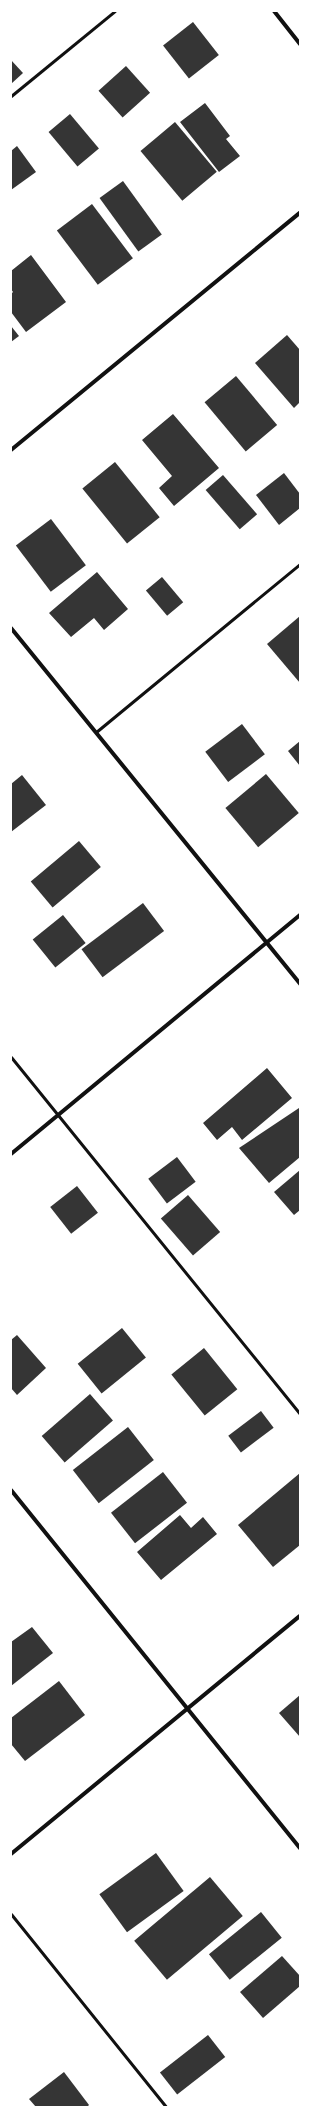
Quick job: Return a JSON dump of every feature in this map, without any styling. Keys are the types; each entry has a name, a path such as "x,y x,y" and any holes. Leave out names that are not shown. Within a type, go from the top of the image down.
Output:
{"street":[{"path":"274,11 300,44"},
{"path":"11,450 300,214"},
{"path":"11,628 300,984"},
{"path":"11,1154 300,915"},
{"path":"11,1490 300,1848"},
{"path":"11,1854 300,1616"}],"lane":[{"path":"11,96 115,11"},
{"path":"96,732 300,564"},
{"path":"11,1056 300,1414"},
{"path":"11,1914 166,2107"}],"building":[{"path":"193,22 219,55 189,78 163,45"},
{"path":"11,60 23,73 11,84"},
{"path":"126,66 150,93 123,118 99,91"},
{"path":"205,103 230,136 226,139 240,156 219,172 180,122"},
{"path":"70,114 99,148 77,166 49,132"},
{"path":"175,122 217,172 182,201 141,151"},
{"path":"17,146 36,172 11,190 11,151"},
{"path":"123,181 162,234 138,251 100,198"},
{"path":"92,204 133,258 98,285 57,230"},
{"path":"31,255 66,302 26,332 11,312 11,294 13,292 11,289 11,271"},
{"path":"11,326 19,336 11,342"},
{"path":"287,335 300,350 300,402 294,408 255,363"},
{"path":"236,376 277,425 246,451 205,402"},
{"path":"173,414 219,468 174,506 159,488 172,476 142,440"},
{"path":"115,462 160,517 127,544 82,488"},
{"path":"284,473 300,494 300,508 279,525 256,495"},
{"path":"223,475 257,514 240,529 206,490"},
{"path":"51,519 86,565 51,592 16,545"},
{"path":"97,572 128,609 104,630 94,618 71,637 49,613"},
{"path":"162,577 183,602 167,616 146,590"},
{"path":"300,616 300,683 267,644"},
{"path":"242,724 265,754 228,782 205,752"},
{"path":"300,741 300,766 288,751"},
{"path":"266,774 299,813 258,847 225,808"},
{"path":"22,775 46,805 11,832 11,784"},
{"path":"79,841 101,867 53,908 31,881"},
{"path":"143,903 164,931 103,977 82,949"},
{"path":"63,915 86,943 55,968 33,940"},
{"path":"267,1068 292,1098 242,1140 232,1127 217,1140 203,1123"},
{"path":"299,1108 300,1157 269,1183 239,1148"},
{"path":"177,1157 196,1182 167,1203 148,1179"},
{"path":"300,1170 300,1210 294,1215 274,1192"},
{"path":"77,1186 98,1213 71,1234 50,1207"},
{"path":"188,1195 220,1232 193,1256 161,1219"},
{"path":"122,1328 146,1358 102,1393 78,1364"},
{"path":"17,1335 46,1368 17,1395 11,1388 11,1340"},
{"path":"204,1348 237,1389 205,1416 171,1374"},
{"path":"90,1394 113,1420 65,1462 42,1436"},
{"path":"261,1411 274,1428 241,1452 228,1436"},
{"path":"128,1427 154,1460 99,1503 73,1470"},
{"path":"163,1472 187,1503 135,1543 111,1513"},
{"path":"300,1473 300,1545 273,1567 238,1525"},
{"path":"180,1515 191,1528 203,1517 217,1534 161,1580 137,1552"},
{"path":"32,1627 53,1653 11,1686 11,1642"},
{"path":"59,1681 85,1715 25,1761 11,1744 11,1718"},
{"path":"300,1695 300,1737 279,1713"},
{"path":"156,1853 184,1891 127,1932 99,1894"},
{"path":"210,1877 243,1916 167,1980 134,1941"},
{"path":"261,1912 282,1938 230,1980 209,1954"},
{"path":"282,1956 300,1976 300,1986 263,2018 240,1992"},
{"path":"208,2035 225,2057 177,2095 160,2073"},
{"path":"64,2072 89,2105 87,2107 36,2107 29,2099"}]}
